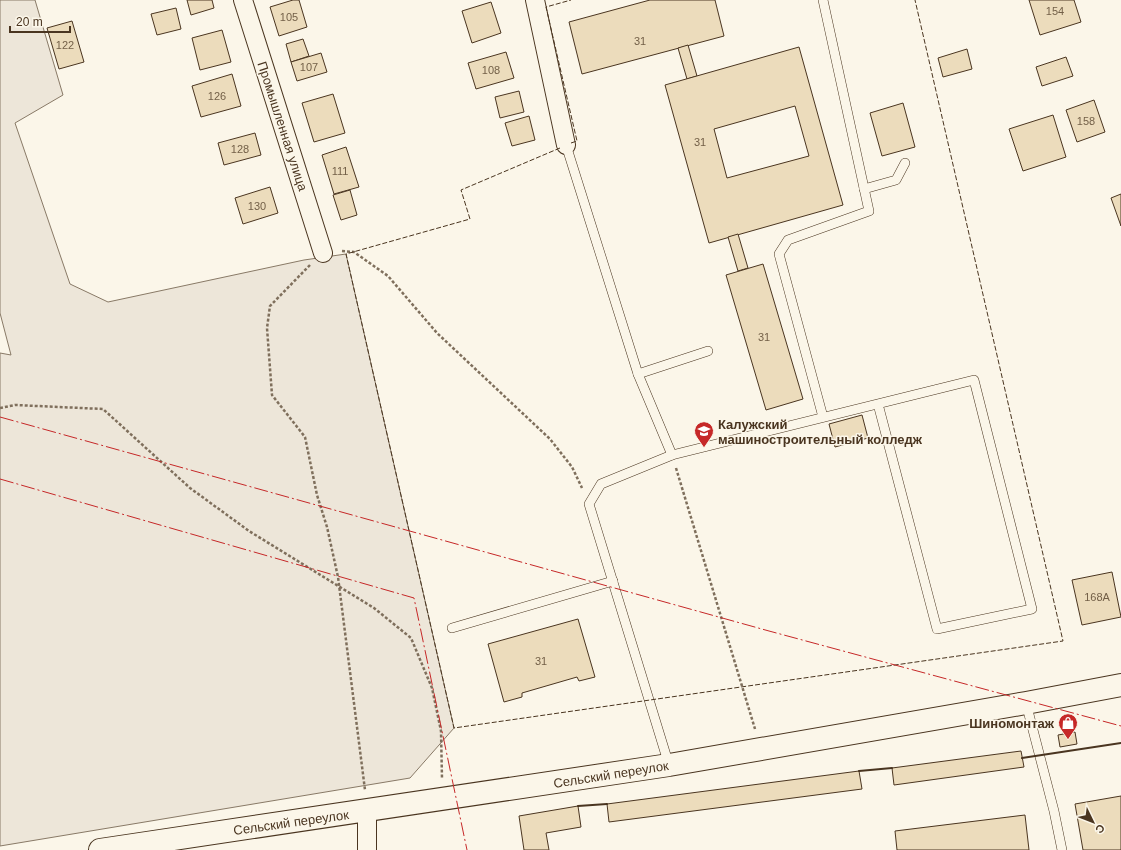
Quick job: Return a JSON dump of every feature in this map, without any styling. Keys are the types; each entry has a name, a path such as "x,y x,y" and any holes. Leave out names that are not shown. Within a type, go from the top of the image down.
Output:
{"street":[{"name":"Промышленная улица","path":"243,0 323,253"},
{"path":"535,0 566,145"},
{"name":"Сельский переулок","path":"100,850 669,765 1121,685"},
{"path":"367,810 367,850"}],"lane":[{"path":"823,0 869,212 788,240 779,254 823,418"},
{"path":"566,145 638,374 672,455"},
{"path":"864,189 896,180 905,163"},
{"path":"638,374 708,351"},
{"path":"669,765 590,504 601,484 672,455 974,380 1032,609 937,629 878,404"},
{"path":"452,628 613,581"},
{"path":"1026,703 1054,811 1062,850"}],"path":[{"path":"367,810 339,588 327,527 317,495 305,437 272,395 267,328 270,306 323,253 339,250 354,252 388,276 437,333 550,439 572,467 590,504"},
{"path":"0,408 14,405 103,409 190,488 249,531 339,588 374,608 410,638 432,688 439,724 443,799"},
{"path":"672,455 761,749"}],"shaded area":[{"path":"0,0 35,0 63,95 15,123 70,284 108,302 304,260 346,254 454,728 410,778 0,846 0,353 11,355 0,313"}],"building":[{"path":"187,0 212,0 214,8 191,15"},
{"path":"293,0 299,0 307,27 279,36 270,7"},
{"path":"650,0 715,0 724,36 582,74 569,22"},
{"path":"1029,0 1074,0 1081,22 1040,35"},
{"path":"491,2 501,33 472,43 462,11"},
{"path":"176,8 181,29 157,35 151,14"},
{"path":"72,21 84,62 59,69 47,28"},
{"path":"222,30 231,62 200,70 192,38"},
{"path":"303,39 309,56 291,62 286,44"},
{"path":"688,45 697,76 687,79 678,48"},
{"path":"799,47 843,205 709,243 665,85","holes":["795,106 809,156 727,178 714,129"]},
{"path":"967,49 972,69 943,77 938,58"},
{"path":"506,52 514,78 476,89 468,63"},
{"path":"321,53 327,72 297,81 291,62"},
{"path":"1066,57 1073,76 1042,86 1036,67"},
{"path":"232,74 241,106 201,117 192,86"},
{"path":"519,91 524,112 500,118 495,97"},
{"path":"333,94 345,133 314,142 302,103"},
{"path":"1094,100 1105,132 1077,142 1066,110"},
{"path":"903,103 915,147 882,156 870,113"},
{"path":"1053,115 1066,157 1023,171 1009,129"},
{"path":"529,116 535,140 512,146 505,123"},
{"path":"255,133 261,155 224,165 218,143"},
{"path":"346,147 359,187 334,194 322,155"},
{"path":"270,187 278,213 243,224 235,198"},
{"path":"350,190 357,215 341,220 333,195"},
{"path":"1121,194 1121,226 1111,198"},
{"path":"738,234 748,268 738,271 728,237"},
{"path":"763,264 803,399 766,410 726,275"},
{"path":"862,415 868,438 835,447 829,424"},
{"path":"1112,572 1121,617 1082,625 1072,580"},
{"path":"578,619 595,677 579,681 577,677 522,693 522,697 504,702 488,644"},
{"name":"Шиномонтаж","path":"1075,732 1077,744 1060,747 1058,735"},
{"path":"1021,751 1024,767 894,785 892,768"},
{"path":"859,771 862,789 609,822 607,804"},
{"path":"1121,796 1121,850 1083,850 1075,804"},
{"path":"578,806 581,827 546,833 549,850 524,850 519,816"},
{"path":"1025,815 1029,850 897,850 895,831"}],"fence":[{"path":"571,0 546,7 577,141 571,143"},
{"path":"560,148 461,190 470,219 346,254 454,728 1063,641 915,0"}],"wall":[{"path":"1022,758 1121,743"},
{"path":"859,771 892,768"},
{"path":"578,806 607,804"}],"power":[{"path":"0,417 769,631 1121,726"},
{"path":"0,479 414,598 467,850"}],"place":[{"name":"Калужский машиностроительный колледж","path":"704,448"},
{"name":"Шиномонтаж","path":"1068,740"}]}
